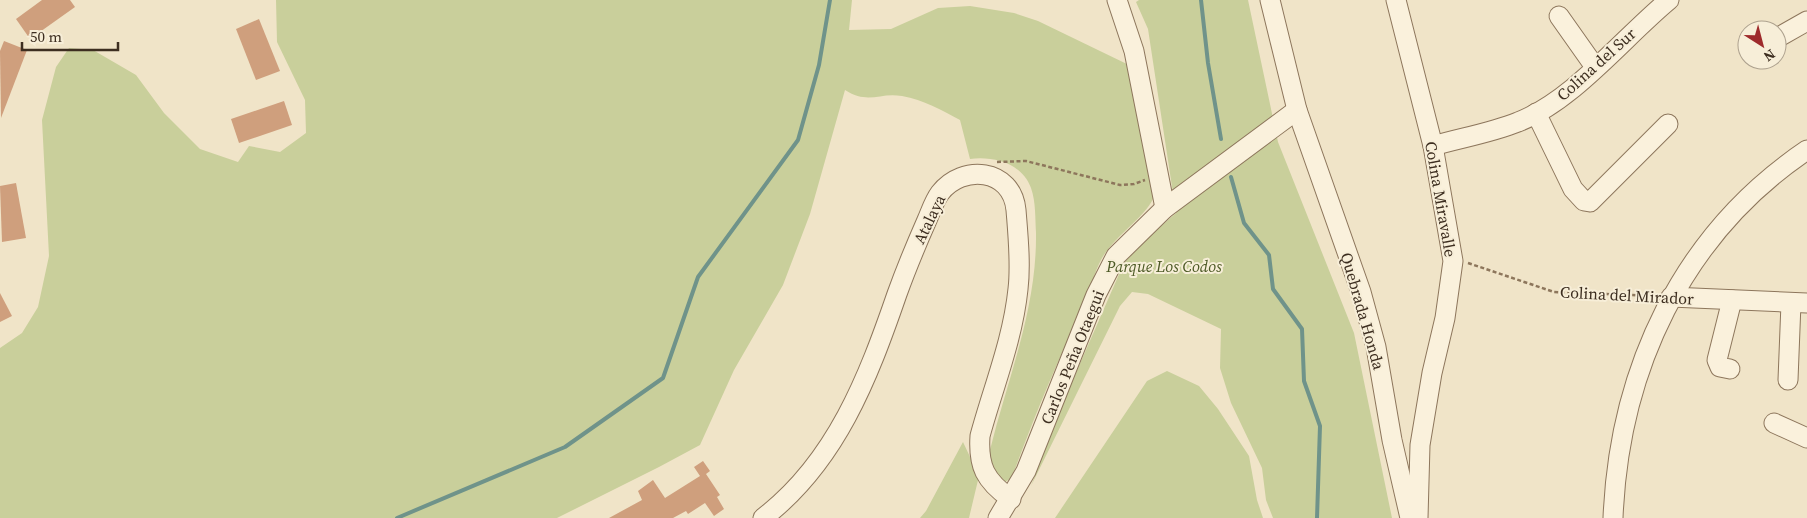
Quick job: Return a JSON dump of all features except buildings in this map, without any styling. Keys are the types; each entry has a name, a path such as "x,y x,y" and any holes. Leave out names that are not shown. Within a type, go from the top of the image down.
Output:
{"street":[{"path":"1116,0 1134,51 1165,208"},
{"path":"1270,0 1297,110"},
{"name":"Colina Miravalle","path":"1396,0 1433,146 1452,258 1445,318 1432,373 1420,445 1418,518"},
{"name":"Colina del Sur","path":"1433,146 1518,122 1536,113 1568,91 1595,67 1658,3"},
{"path":"1559,16 1595,67"},
{"path":"1787,32 1807,21"},
{"name":"Carlos Peña Otaegui","path":"998,518 1011,499 1032,457 1096,295 1116,256 1165,208 1297,110"},
{"name":"Quebrada Honda","path":"1297,110 1364,301 1376,347 1392,440 1410,518"},
{"path":"1536,113 1573,188 1584,201 1590,202 1668,124"},
{"path":"1613,518 1617,462 1630,403 1649,348 1671,297 1707,242 1735,211 1762,184 1807,150"},
{"path":"972,174 985,174 998,178 1009,190 1016,207 1018,287 1014,314 980,436 979,454 982,468 988,478 1000,491 1011,499"},
{"name":"Atalaya","path":"763,518 811,473 830,448 850,410 883,334 909,260 938,195 946,185 972,174"},
{"name":"Colina del Mirador","path":"1671,297 1799,303"},
{"path":"1730,369 1720,367 1717,360 1732,300"},
{"path":"1788,380 1799,303"},
{"path":"1774,423 1807,438"}],"path":[{"path":"972,174 983,166 999,162 1026,161 1120,185 1134,184 1158,175"},
{"name":"Colina del Mirador","path":"1452,258 1554,292 1671,297"}],"green space":[{"path":"276,0 852,0 849,30 891,29 938,8 970,6 1014,13 1038,21 1131,66 1155,194 1152,202 1115,241 1102,258 1039,406 1015,469 1010,479 1005,482 1000,480 989,460 997,423 1027,316 1032,289 1036,233 1035,205 1031,188 1027,179 1021,173 1006,163 979,158 970,159 960,120 910,98 894,95 861,97 845,90 810,214 783,285 734,370 700,445 659,467 557,518 0,518 0,348 22,333 38,307 49,256 42,120 56,67 69,48 93,50 136,75 164,113 200,149 238,162 249,146 280,152 306,133 305,100 277,42"},
{"name":"Parque Los Codos","path":"1139,0 1248,0 1278,142 1354,333 1392,518 1273,518 1266,500 1262,468 1231,403 1220,368 1221,329 1148,294 1132,292 1120,306 1031,486 1068,391 1127,256 1176,213 1148,29 1136,2"},
{"path":"1167,371 1199,386 1218,409 1249,456 1257,500 1263,518 1055,518 1147,381"},
{"path":"963,442 979,476 969,518 920,518 926,511"}],"waterway":[{"path":"397,518 565,447 663,378 698,277 798,140 819,65 830,0"},
{"path":"1201,0 1208,63 1221,139"},
{"path":"1231,177 1244,223 1269,255 1273,289 1302,329 1304,381 1320,426 1317,518"}]}
